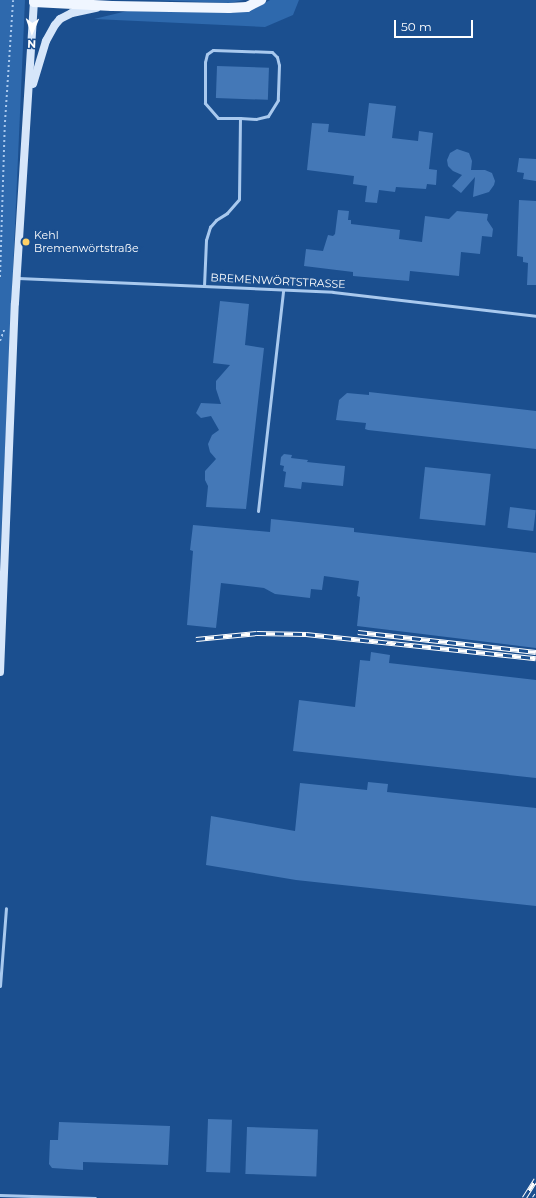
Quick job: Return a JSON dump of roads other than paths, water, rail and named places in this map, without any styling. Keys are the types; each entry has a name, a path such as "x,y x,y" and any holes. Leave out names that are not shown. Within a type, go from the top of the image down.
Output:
{"main road":[{"path":"34,1 112,6 241,8 261,0"}],"street":[{"path":"0,672 18,278 34,1"},
{"path":"29,94 46,41 60,19 79,11 112,6"}],"lane":[{"path":"213,50 272,52 277,57 279,66 278,100 268,116 256,119 240,118 218,118 205,103 205,62 207,54 213,50"},
{"path":"204,286 206,240 210,227 216,220 227,213 239,199 240,118"},
{"name":"BREMENWÖRTSTRASSE","path":"18,278 283,290 370,296 536,316"},
{"path":"258,511 283,290"},
{"path":"0,986 6,908"},
{"path":"0,1195 95,1198"}],"railway":[{"path":"358,632 536,652"},
{"path":"196,639 257,633 306,634 536,658"},
{"path":"524,1198 536,1179"}],"place":[{"name":"Kehl Bremenwörtstraße","path":"26,242"}]}
